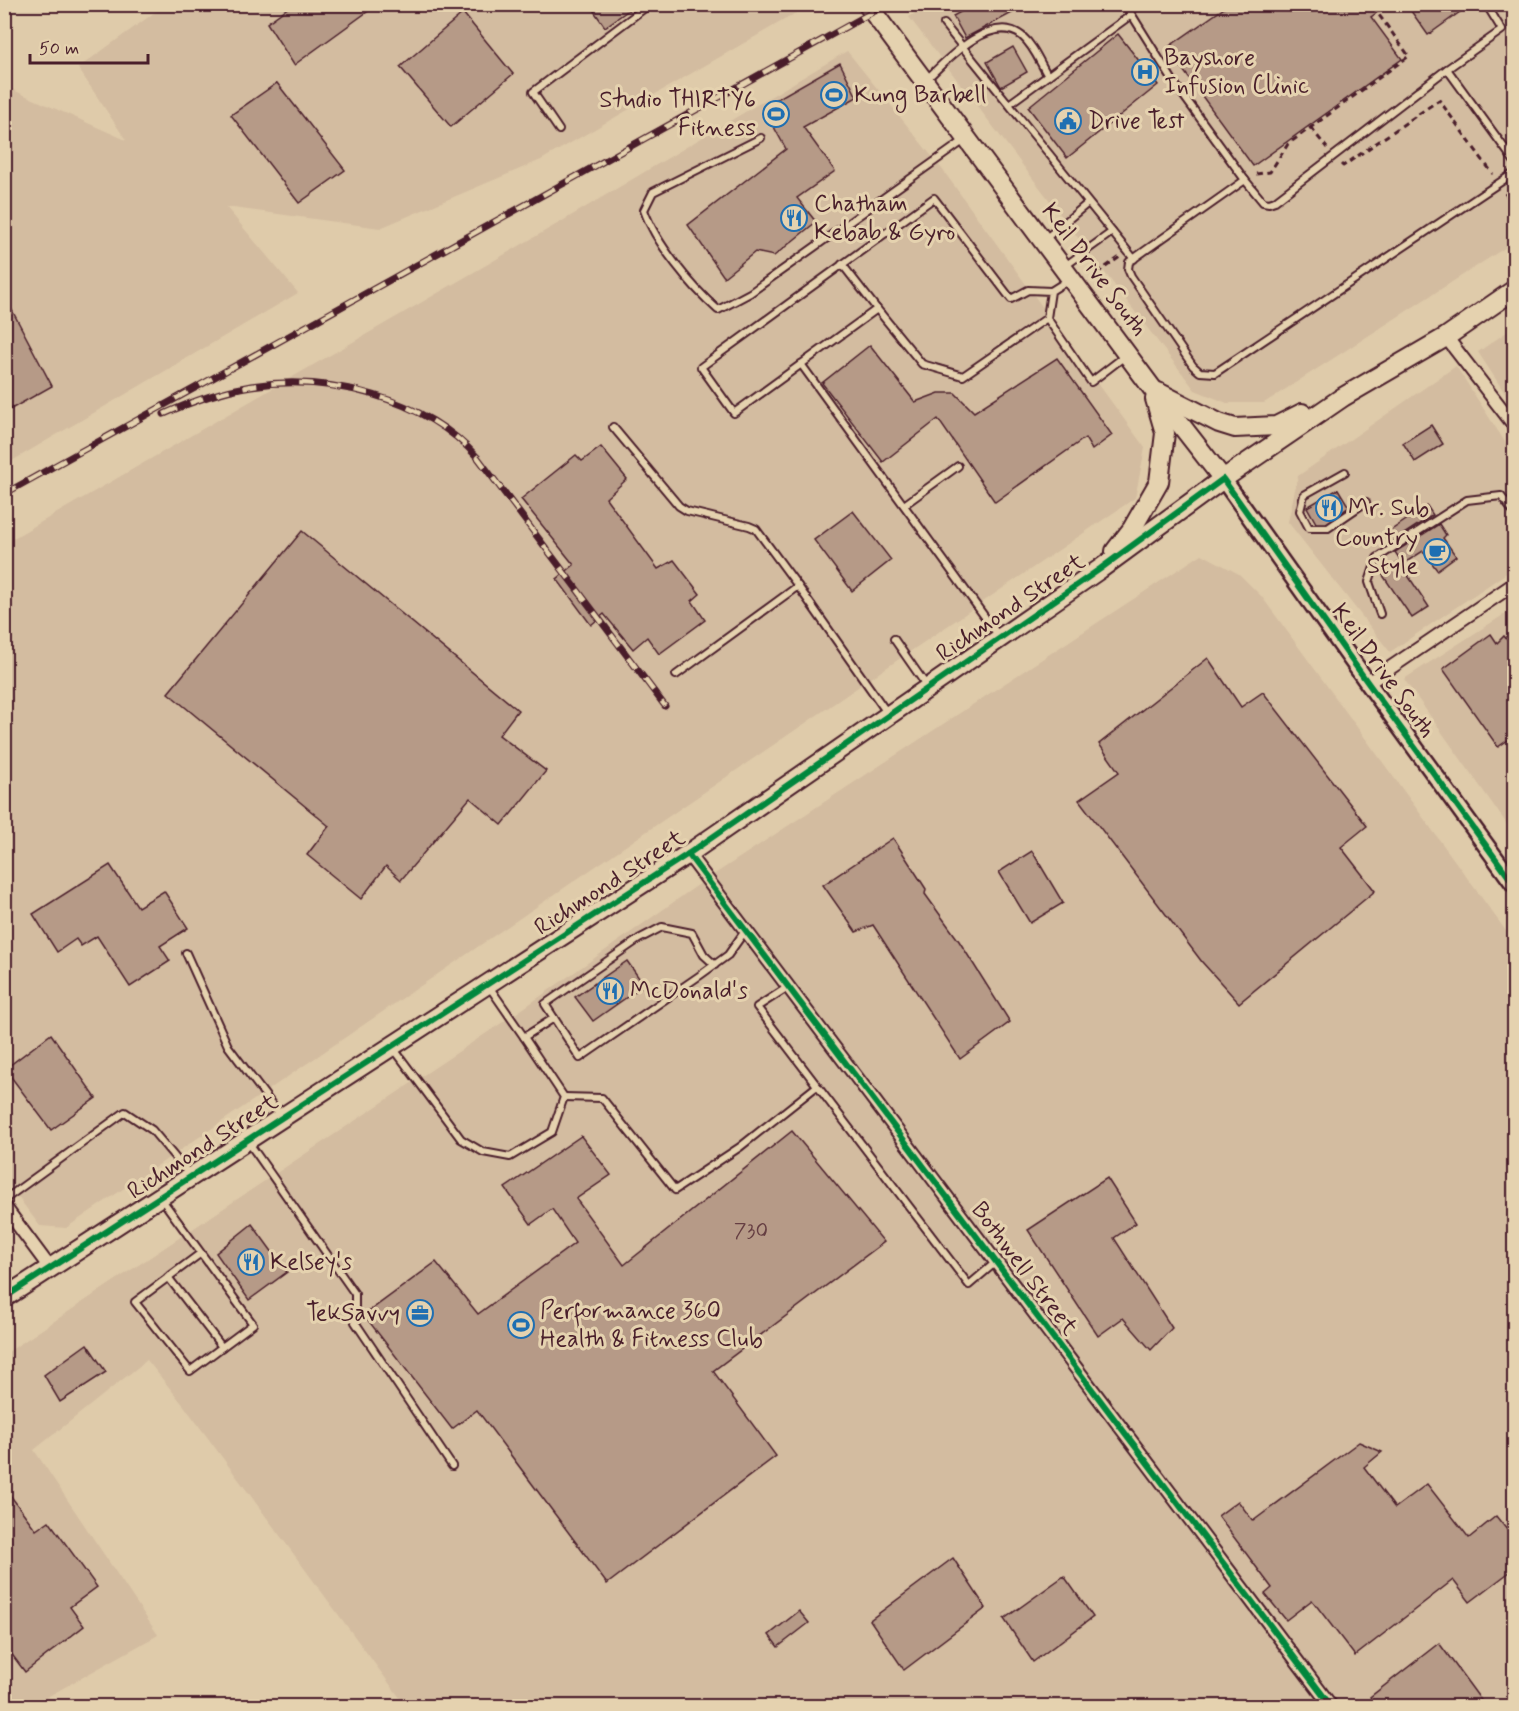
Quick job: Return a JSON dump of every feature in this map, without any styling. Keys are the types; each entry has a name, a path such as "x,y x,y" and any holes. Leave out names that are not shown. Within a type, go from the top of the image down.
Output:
{"main road":[{"name":"Keil Drive South","path":"867,4 1127,355 1223,478"},
{"name":"Richmond Street","path":"4,1298 688,854 1100,569 1223,478 1343,397 1446,337 1515,290"},
{"path":"1152,388 1219,423 1235,428 1276,426 1343,397"},
{"path":"1100,569 1132,529 1159,482 1165,433 1152,388"}],"street":[{"path":"1446,337 1515,425"},
{"name":"Keil Drive South","path":"1223,478 1368,683 1515,884"},
{"path":"1368,683 1515,584"},
{"name":"Bothwell Street","path":"688,854 1331,1707"},
{"path":"4,1206 50,1268"}],"lane":[{"path":"559,130 533,92 650,4"},
{"path":"1125,4 1175,84 1245,180 1263,202 1269,203 1275,201 1447,69 1502,30 1486,4"},
{"path":"1009,104 1131,15"},
{"path":"944,24 1134,259"},
{"path":"924,82 962,46 996,29 1014,31 1029,43 1048,76"},
{"path":"1447,69 1515,161"},
{"path":"761,138 653,192 644,210 651,229 699,293 718,310 750,293 966,138"},
{"path":"1245,180 1129,262 1128,269 1131,276 1193,366 1200,372 1215,373 1515,173"},
{"path":"877,309 734,413 701,367 934,198 1011,299 1028,290 1051,291"},
{"path":"1042,241 1088,203"},
{"path":"1112,232 1066,273 1051,291 1047,318 1091,382 1127,355"},
{"path":"842,264 922,364 963,376 1047,318"},
{"path":"801,364 1000,638"},
{"path":"613,427 679,506 687,511 756,529 888,714"},
{"path":"904,505 958,466"},
{"path":"1345,472 1304,495 1300,511 1309,528 1328,528 1366,502"},
{"path":"1380,614 1369,582 1377,558 1467,500 1501,496 1515,513"},
{"path":"676,675 798,586"},
{"path":"894,639 927,687"},
{"path":"715,965 704,955 692,933 662,927 639,939 545,1004 580,1058 715,965 728,955 745,930"},
{"path":"186,953 228,1046 282,1118"},
{"path":"488,984 564,1097"},
{"path":"788,987 757,1007 969,1285 996,1262"},
{"path":"524,1037 554,1018"},
{"path":"392,1047 460,1139 483,1152 510,1157 552,1132 564,1097"},
{"path":"564,1097 602,1098 675,1190 740,1147 817,1086"},
{"path":"4,1200 125,1112 152,1130 192,1176"},
{"path":"247,1141 355,1294 355,1322 452,1466"},
{"path":"160,1197 253,1324 190,1371 135,1302 201,1253"},
{"path":"168,1277 222,1347"}],"path":[{"path":"1252,171 1257,175 1270,171 1288,144 1409,56 1371,4"},
{"path":"1311,128 1343,166 1439,100 1493,174"},
{"path":"1505,193 1515,205"}],"shaded area":[{"path":"930,4 1514,5 1514,242 1264,403 1227,403 1195,390 909,17"},
{"path":"165,5 810,5 541,160 380,228 226,207 298,293 5,465 4,86 126,140 78,68"},
{"path":"847,51 942,169 1145,448 1135,498 66,1228 40,1226 5,1180 5,543 564,220"},
{"path":"1514,327 1514,407 1478,352"},
{"path":"1456,366 1514,456 1514,568 1390,652 1288,522 1298,476"},
{"path":"1202,554 1239,574 1262,597 1514,942 1514,1706 406,1706 185,1407 147,1360 34,1450 158,1635 31,1706 5,1706 5,1354 521,1010 695,887"},
{"path":"1514,608 1514,834 1404,679"}],"building":[{"path":"293,4 378,4 294,65 267,23"},
{"path":"589,4 637,4 605,27"},
{"path":"975,4 1029,4 965,38 953,16"},
{"path":"1230,4 1389,4 1371,17 1402,59 1253,166 1167,48"},
{"path":"1406,4 1471,4 1428,35"},
{"path":"463,13 513,74 451,127 400,67"},
{"path":"1118,34 1158,85 1067,158 1028,107"},
{"path":"1013,47 1027,72 1001,87 987,62"},
{"path":"840,63 857,97 803,127 835,171 797,198 816,222 774,256 755,252 724,277 688,225 786,149 763,107"},
{"path":"277,83 345,170 299,203 231,115"},
{"path":"4,295 52,386 4,413"},
{"path":"870,345 915,402 939,393 955,393 974,412 1057,358 1112,435 1092,450 1085,438 995,502 938,419 883,462 822,383"},
{"path":"1431,425 1443,444 1415,462 1403,443"},
{"path":"601,447 627,479 606,498 658,569 674,560 700,594 692,601 705,620 659,654 647,637 633,649 604,614 591,625 557,579 574,565 521,499 576,455 582,461"},
{"name":"Mr. Sub","path":"1338,489 1349,507 1326,523 1316,523 1307,507"},
{"path":"1427,506 1433,515 1389,544 1384,535"},
{"path":"853,511 891,560 852,591 814,540"},
{"path":"1439,524 1446,535 1443,538 1456,556 1437,570 1423,551 1403,564 1395,552"},
{"path":"302,531 518,710 499,735 546,771 502,825 470,798 401,880 386,866 361,899 307,855 329,826 168,693"},
{"path":"1399,562 1429,607 1412,618 1382,574"},
{"path":"1491,634 1497,643 1504,636 1515,650 1515,735 1498,747 1443,669"},
{"path":"1208,658 1241,707 1263,692 1367,826 1341,847 1375,891 1239,1003 1202,962 1079,800 1119,772 1099,744"},
{"path":"893,838 926,889 925,894 959,941 1010,1022 960,1059 873,925 856,932 823,885"},
{"path":"1032,851 1063,903 1030,923 999,872"},
{"path":"110,865 138,907 164,891 188,928 160,946 170,961 130,987 97,936 81,946 76,939 57,952 33,914"},
{"name":"McDonald's","path":"627,961 644,985 593,1021 575,997"},
{"path":"51,1034 96,1098 51,1130 5,1069"},
{"path":"792,1131 884,1242 713,1371 776,1456 607,1584 477,1410 452,1429 364,1315 436,1262 478,1314 575,1243 552,1209 531,1224 505,1188 581,1136 611,1175 576,1199 624,1265"},
{"path":"1107,1178 1136,1223 1114,1238 1172,1328 1151,1350 1123,1318 1098,1336 1028,1230"},
{"name":"Kelsey's","path":"252,1224 287,1272 249,1300 216,1253"},
{"path":"87,1344 106,1372 60,1402 44,1375"},
{"path":"1359,1442 1382,1452 1364,1467 1395,1508 1427,1484 1469,1538 1496,1516 1515,1540 1515,1568 1470,1602 1453,1580 1355,1656 1312,1600 1286,1620 1265,1594 1272,1588 1218,1516 1238,1501 1253,1521"},
{"path":"4,1487 36,1530 49,1521 97,1587 70,1607 84,1626 25,1672 4,1644"},
{"path":"953,1558 986,1608 904,1670 870,1620"},
{"path":"1064,1576 1093,1617 1033,1662 1004,1619"},
{"path":"799,1611 809,1623 778,1647 769,1635"},
{"path":"1439,1643 1486,1707 1377,1707 1370,1697"}],"railway":[{"path":"4,494 887,4"},
{"path":"164,414 207,397 240,388 281,383 312,384 374,395 431,420 456,437 478,458 665,706"}],"cycle path":[{"path":"4,1298 688,854 1100,569 1223,479 1514,884"},
{"path":"688,854 1331,1706"}],"place":[{"name":"Bayshore Infusion Clinic","path":"1145,72"},
{"name":"Kung Barbell","path":"834,95"},
{"name":"Studio THIRTY6 Fitness","path":"776,114"},
{"name":"Drive Test","path":"1068,121"},
{"name":"Chatham Kebab & Gyro","path":"794,218"},
{"name":"Mr. Sub","path":"1329,508"},
{"name":"Country Style","path":"1437,552"},
{"name":"McDonald's","path":"610,991"},
{"name":"Kelsey's","path":"251,1262"},
{"name":"TekSavvy","path":"420,1313"},
{"name":"Performance 360 Health & Fitness Club","path":"521,1325"}]}
